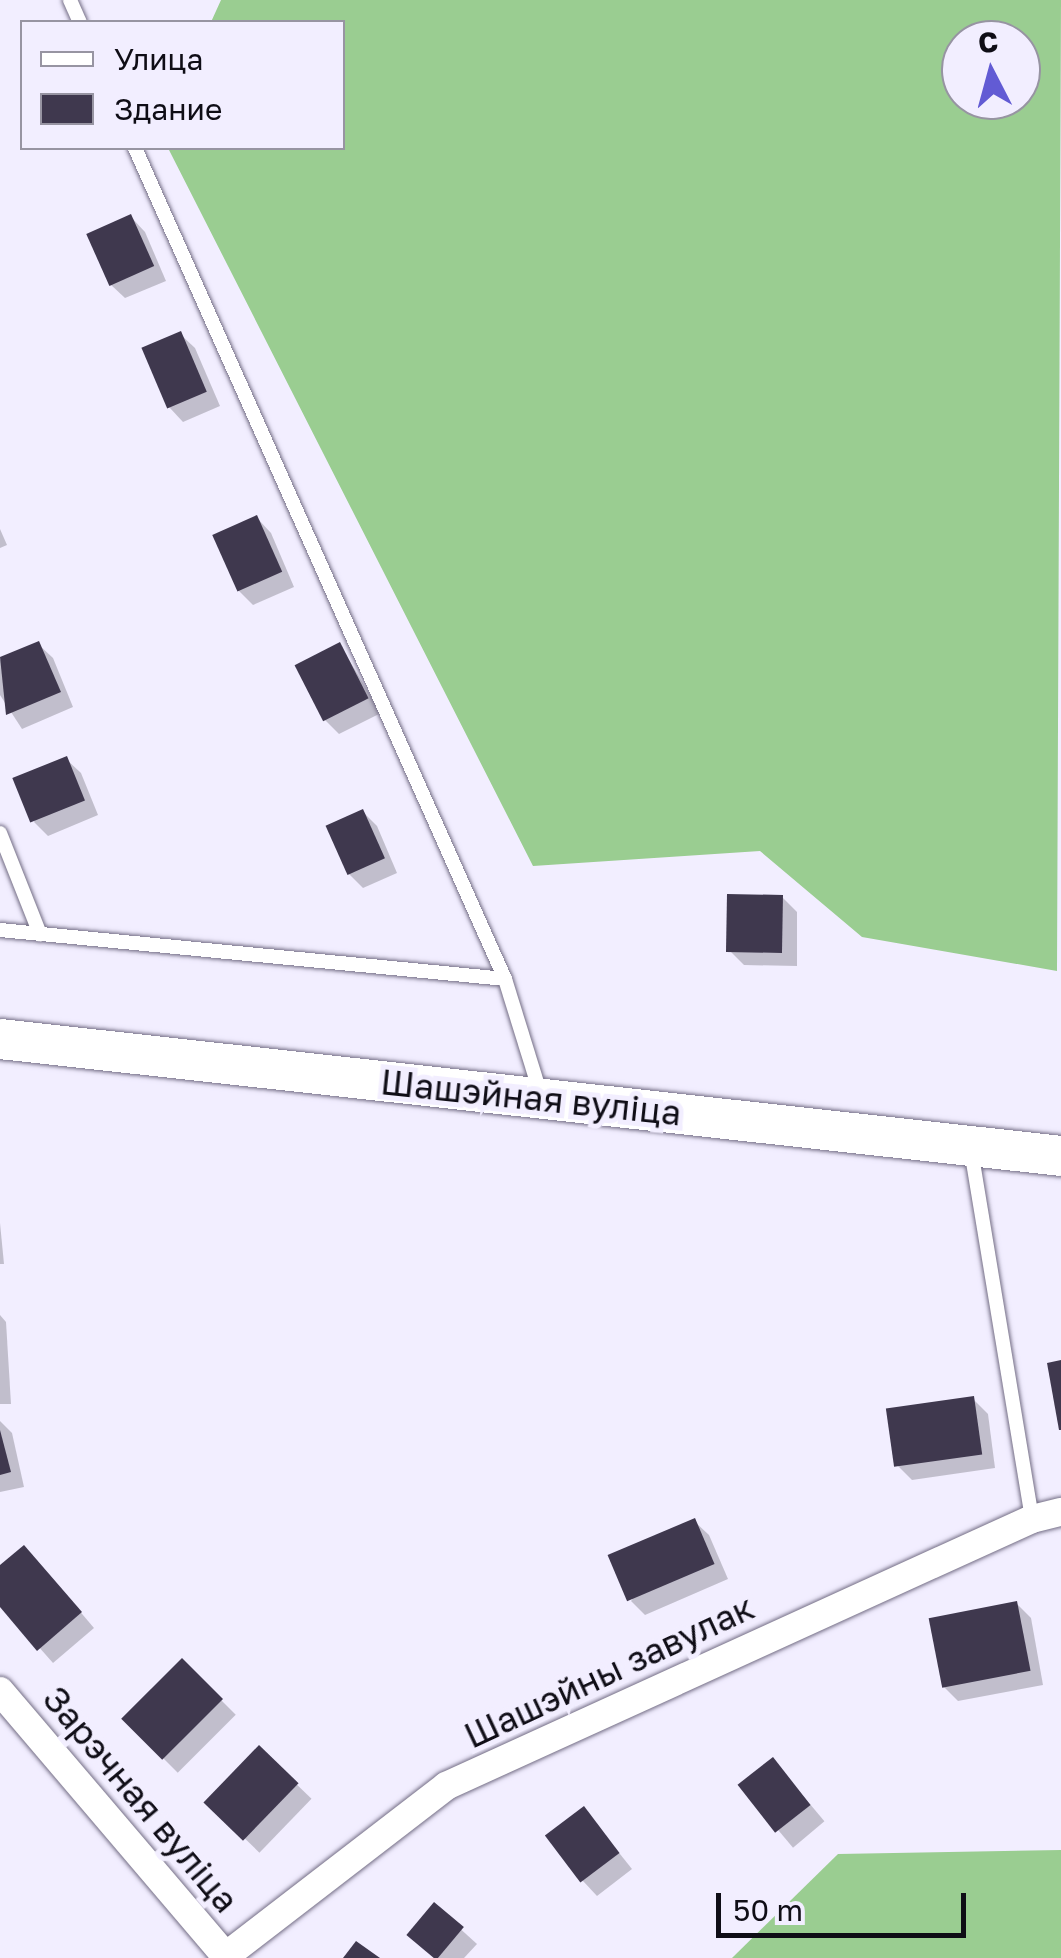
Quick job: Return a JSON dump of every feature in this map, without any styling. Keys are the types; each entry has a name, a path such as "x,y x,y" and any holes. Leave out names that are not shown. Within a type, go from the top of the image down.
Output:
{"main road":[{"name":"Шашэйная вуліца","path":"0,1039 1061,1156"}],"street":[{"name":"Шашэйны завулак","path":"224,1957 446,1786 1032,1519 1061,1512"},
{"name":"Зарэчная вуліца","path":"0,1691 224,1957"}],"lane":[{"path":"137,150 506,978 542,1099"},
{"path":"0,834 40,934"},
{"path":"0,930 506,978"},
{"path":"970,1146 1032,1519"}],"green space":[{"path":"221,0 1061,0 1057,971 862,937 760,851 533,866 169,150 345,150 345,20 212,20"},
{"path":"1061,1850 1061,1958 732,1958 838,1854"}],"building":[{"path":"131,214 154,266 109,286 86,234"},
{"path":"181,331 207,392 167,409 141,348"},
{"path":"257,515 282,572 237,592 212,535"},
{"path":"39,641 61,692 6,715 0,657"},
{"path":"340,642 369,698 323,721 295,665"},
{"path":"67,756 85,801 30,823 12,778"},
{"path":"363,809 385,858 348,875 326,826"},
{"path":"727,894 783,895 782,953 726,952"},
{"path":"1061,1360 1061,1430 1059,1430 1047,1363"},
{"path":"974,1396 982,1454 894,1467 886,1408"},
{"path":"0,1430 11,1472 0,1475"},
{"path":"695,1518 715,1564 627,1601 608,1555"},
{"path":"24,1545 82,1612 37,1651 0,1607 0,1565"},
{"path":"1017,1601 1031,1671 942,1688 929,1618"},
{"path":"182,1658 223,1699 162,1760 121,1719"},
{"path":"259,1745 299,1783 243,1841 203,1803"},
{"path":"773,1757 811,1805 775,1833 738,1785"},
{"path":"584,1806 620,1853 580,1883 545,1835"},
{"path":"434,1902 464,1927 438,1958 406,1935"},
{"path":"356,1941 380,1958 343,1958"}]}
